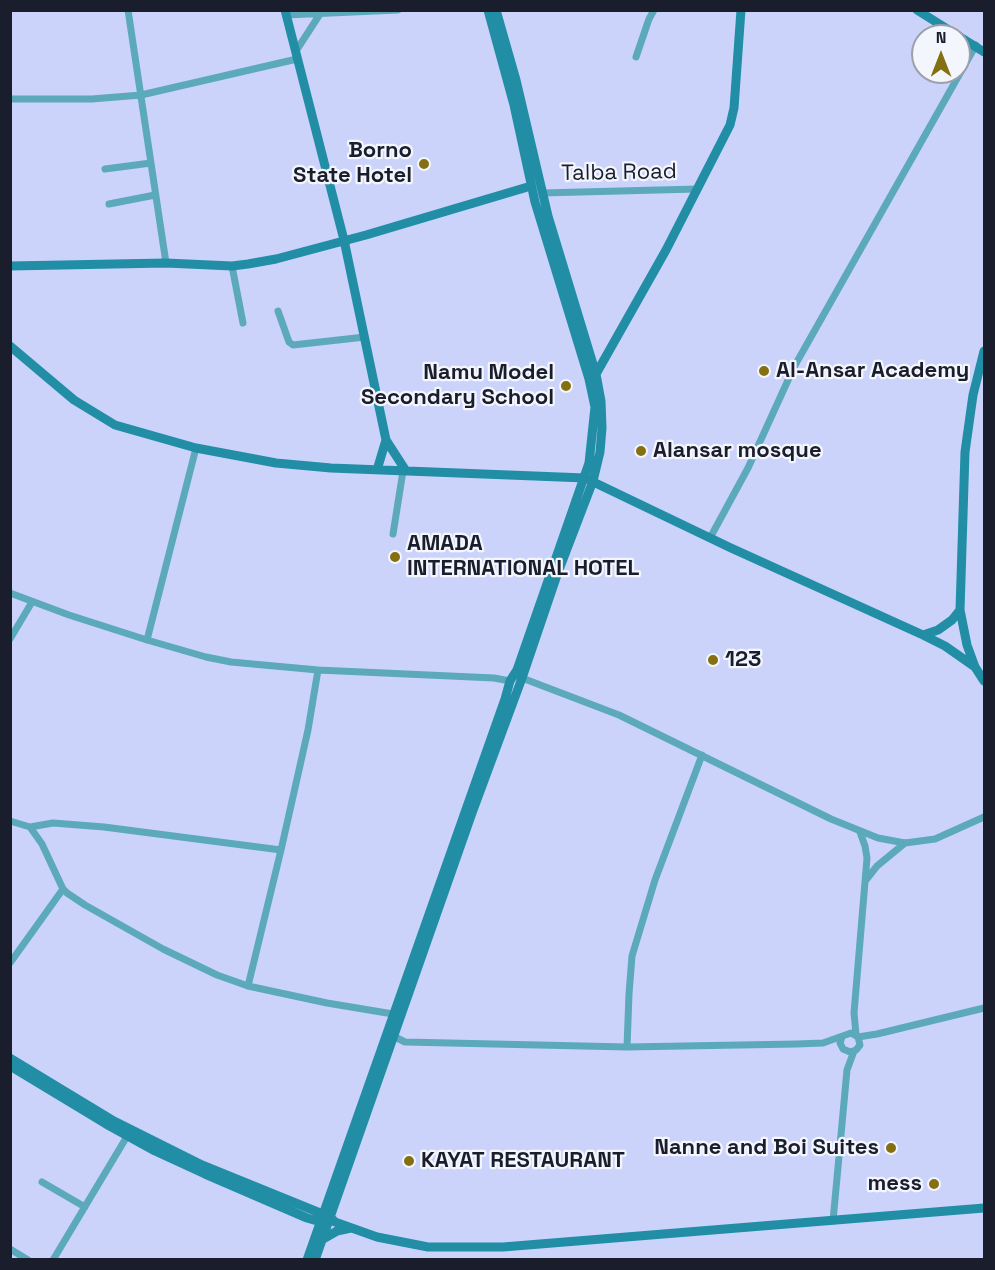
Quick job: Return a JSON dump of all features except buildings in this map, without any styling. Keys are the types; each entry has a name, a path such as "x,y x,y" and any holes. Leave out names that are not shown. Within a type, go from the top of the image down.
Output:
{"street":[{"path":"128,10 166,263"},
{"path":"393,534 405,471 387,440 344,240 286,13 320,14 398,10"},
{"path":"307,1260 327,1220 522,678 589,480 595,407 583,356 531,186 514,105 488,10"},
{"path":"315,1260 393,1014 506,699 510,681 600,452 601,400 596,374 542,193 518,89 496,10"},
{"path":"636,57 654,10"},
{"path":"596,374 666,249 730,125 734,108 741,10"},
{"path":"916,10 984,52"},
{"path":"10,99 92,99 141,95 296,55 320,14"},
{"path":"710,538 748,468 794,367 976,45"},
{"path":"105,169 151,163"},
{"path":"10,266 166,263 232,266 276,259 482,202 531,186"},
{"name":"Talba Road","path":"542,193 697,189"},
{"path":"109,204 155,195"},
{"path":"232,266 243,323"},
{"path":"278,311 289,342 293,345 365,337"},
{"path":"10,346 74,400 115,425 196,448 276,463 589,480 923,635 945,646 975,667"},
{"path":"984,351 973,395 965,452 960,610 967,645 975,667 984,681"},
{"path":"377,470 387,440"},
{"path":"147,640 196,448"},
{"path":"10,593 147,640 231,662 318,670 494,678 510,681"},
{"path":"10,639 32,602"},
{"path":"923,635 938,630 952,620 960,610"},
{"path":"248,986 282,850 308,730 318,670"},
{"path":"522,678 619,715 831,819 878,838 905,843 935,838 984,817"},
{"path":"627,1047 632,956 655,880 702,755"},
{"path":"10,820 30,827 52,823 114,828 282,850"},
{"path":"30,827 42,844 63,889 85,905 163,949 217,975 248,986 393,1014"},
{"path":"847,1070 857,1042 854,1013 866,880 866,846 860,832"},
{"path":"866,880 876,866 905,843"},
{"path":"10,963 63,889"},
{"path":"393,1036 405,1042 627,1047 857,1042 877,1034 984,1008"},
{"path":"833,1221 847,1070 843,1042 854,1013"},
{"path":"843,1042 850,1052 857,1042"},
{"path":"10,1058 129,1132"},
{"path":"10,1066 129,1132 327,1220 399,1242 428,1247 513,1247 984,1208"},
{"path":"53,1260 129,1132"},
{"path":"42,1182 85,1207"},
{"path":"323,1239 337,1231 352,1228"},
{"path":"10,1249 28,1260"}],"place":[{"name":"Borno State Hotel","path":"424,164"},
{"name":"Al-Ansar Academy","path":"764,371"},
{"name":"Namu Model Secondary School","path":"566,386"},
{"name":"Alansar mosque","path":"641,451"},
{"name":"AMADA INTERNATIONAL HOTEL","path":"395,557"},
{"name":"123","path":"713,660"},
{"name":"Nanne and Boi Suites","path":"891,1148"},
{"name":"KAYAT RESTAURANT","path":"409,1161"},
{"name":"mess","path":"934,1184"}]}
